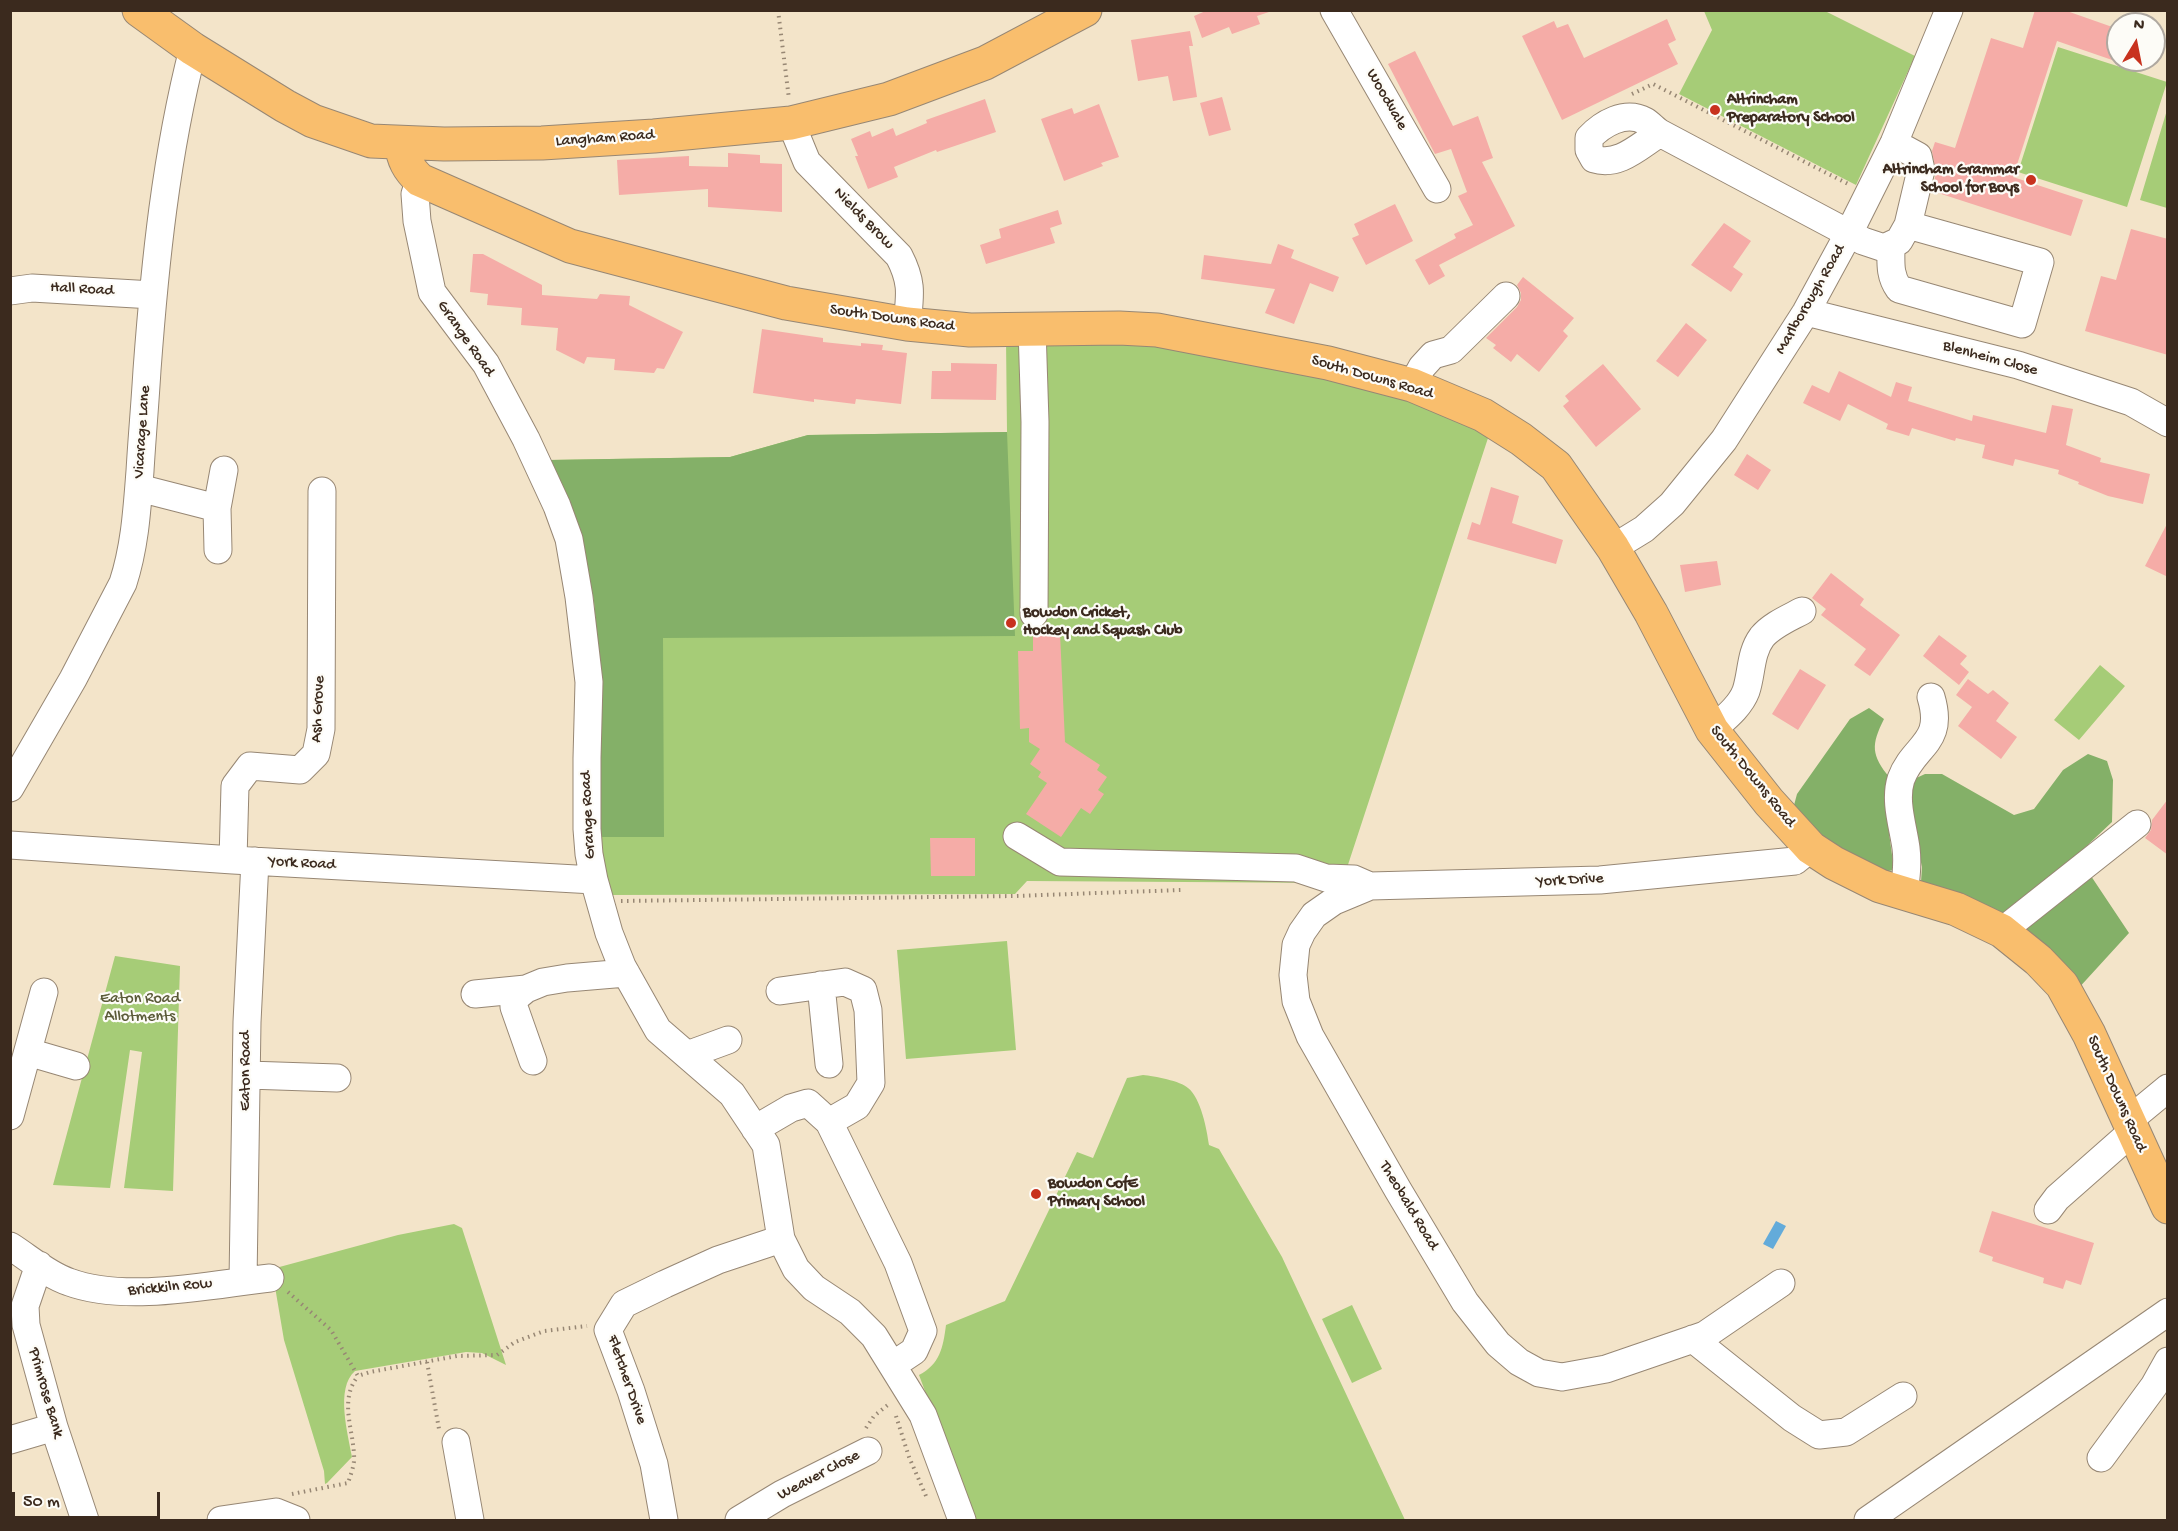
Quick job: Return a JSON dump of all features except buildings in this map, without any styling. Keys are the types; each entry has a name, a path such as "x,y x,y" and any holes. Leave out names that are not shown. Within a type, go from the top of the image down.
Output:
{"main road":[{"name":"Langham Road","path":"139,10 193,49 313,121 371,141 401,143 542,143 654,136 791,123 889,99 985,63 1085,10"},
{"path":"401,143 402,155 407,166 420,180"},
{"name":"South Downs Road","path":"420,180 570,246 786,303 907,324 970,330 1032,328 1157,330 1328,363 1412,385 1483,415 1521,439 1556,466 1613,548 1651,613 1712,730 1769,802 1811,848 1834,863 1880,886 1956,909 2002,931 2038,960 2062,985 2089,1034 2168,1207"}],"street":[{"name":"Woodvale","path":"1334,10 1437,189"},
{"name":"Marlborough Road","path":"1613,548 1644,529 1672,504 1687,486 1724,440 1806,312 1870,194 1894,143 1949,10"},
{"name":"Vicarage Lane","path":"10,788 73,679 123,583 133,549 153,295 167,171 178,109 193,49"},
{"name":"Nields Brow","path":"791,123 807,162 899,256 911,285 907,324"},
{"path":"1660,134 1863,241 1884,248 1899,235"},
{"path":"1894,143 1918,156 1921,170 1899,235 1891,272 1899,289 2022,324 2040,262 1899,235"},
{"name":"Grange Road","path":"420,180 415,194 417,221 432,292 486,364 526,439 557,506 569,539 579,597 589,682 587,829 597,891 609,933 626,973 658,1030 732,1094 766,1145 781,1239 796,1269 814,1288 850,1312 874,1336 923,1414 962,1521"},
{"name":"Hall Road","path":"10,291 32,288 153,295"},
{"path":"1412,385 1432,355 1451,350 1506,296"},
{"name":"Blenheim Close","path":"1806,312 2018,365 2131,402 2168,423"},
{"path":"1032,328 1035,422 1034,614"},
{"path":"218,550 218,508 224,470"},
{"path":"139,488 218,508"},
{"name":"Ash Grove","path":"244,861 235,786 250,765 300,770 316,753 321,729 322,491"},
{"path":"1712,730 1739,705 1746,691 1753,657 1762,637 1802,611"},
{"path":"1904,894 1906,850 1899,794 1901,780 1935,724 1935,711 1931,697"},
{"path":"2002,931 2137,824"},
{"name":"York Drive","path":"1017,836 1060,862 1296,868 1326,878 1353,879 1370,886 1600,880 1795,861 1811,848"},
{"name":"York Road","path":"10,845 244,861 597,891"},
{"name":"Eaton Road","path":"243,1281 248,1075 244,861"},
{"name":"Theobald Road","path":"1370,886 1334,901 1314,915 1302,932 1296,945 1293,975 1296,1001 1310,1036 1347,1102 1465,1302 1498,1344 1519,1362 1539,1373 1562,1377 1606,1369 1699,1337 1781,1283"},
{"path":"475,994 526,989 567,978 626,973"},
{"path":"780,991 845,982 864,990 868,1010 871,1083 857,1106 829,1122"},
{"path":"821,985 829,1064"},
{"path":"526,989 514,999 514,1007 532,1061"},
{"path":"10,1116 44,992"},
{"path":"687,1055 728,1040"},
{"path":"28,1052 76,1066"},
{"path":"248,1075 337,1078"},
{"path":"2048,1210 2057,1198 2168,1088"},
{"path":"755,1129 791,1108 808,1103 829,1122 898,1263 923,1331 914,1351 893,1365"},
{"name":"Fletcher Drive","path":"664,1521 654,1464 631,1391 608,1330 624,1304 718,1260 781,1239"},
{"name":"Brickkiln Row","path":"10,1246 67,1282 99,1290 137,1293 270,1278"},
{"name":"Primrose Bank","path":"39,1265 25,1306 26,1324 54,1427 85,1521"},
{"path":"1868,1521 2168,1312"},
{"path":"1699,1337 1792,1418 1819,1435 1846,1432 1903,1396"},
{"path":"2101,1458 2154,1386 2168,1361"},
{"path":"10,1440 54,1427"},
{"path":"456,1442 470,1521"},
{"name":"Weaver Close","path":"739,1521 783,1494 868,1451"},
{"path":"221,1521 286,1516"}],"path":[{"path":"778,10 791,123"},
{"path":"1631,94 1653,84 1870,194"},
{"path":"597,891 1015,896 1190,890"},
{"path":"270,1278 308,1307 331,1330 358,1376"},
{"path":"286,1516 283,1496 348,1483 355,1457 348,1401 353,1382 358,1376 457,1356 497,1355 515,1342 544,1331 587,1326 608,1330"},
{"path":"427,1362 442,1444 456,1442"},
{"path":"868,1451 866,1428 874,1416 895,1400"}],"green space":[{"path":"1704,11 1825,11 1915,56 1856,185 1679,94 1712,30"},
{"path":"2058,47 2106,62 2106,72 2136,72 2167,82 2127,207 2018,172"},
{"path":"2167,110 2167,208 2140,200"},
{"name":"Bowdon Cricket, Hockey and Squash Club","path":"1006,339 1171,346 1371,387 1463,422 1488,438 1342,883 1027,881 1015,894 608,895 601,841 598,645 594,601 584,548 549,460 730,457 808,435 1007,432"},
{"path":"1007,432 1015,636 663,638 664,837 600,837 598,645 594,601 584,548 549,460 730,457 808,435"},
{"path":"2100,665 2125,686 2079,740 2054,720"},
{"path":"1869,708 1884,719 1877,736 1875,750 1879,763 1890,778 1886,810 1894,870 1883,872 1828,846 1793,809 1797,794 1850,719"},
{"path":"2088,754 2107,761 2113,780 2112,822 2075,857 1997,921 1921,882 1922,867 1907,797 1912,780 1925,774 1942,774 2014,815 2034,809 2063,770"},
{"path":"2089,873 2129,933 2076,991 2017,930"},
{"path":"1007,941 1016,1050 906,1059 897,950"},
{"name":"Eaton Road Allotments","path":"115,956 180,966 173,1191 124,1188 142,1052 130,1050 110,1188 53,1185"},
{"path":"1143,1075 1180,1083 1193,1093 1203,1115 1209,1145 1219,1149 1282,1257 1405,1520 973,1520 919,1375 932,1366 936,1360 946,1325 1005,1301 1077,1152 1093,1158 1127,1078"},
{"path":"454,1224 462,1228 506,1365 482,1353 466,1352 355,1371 349,1379 344,1400 352,1457 325,1484 324,1471 284,1340 272,1269 398,1235"},
{"path":"1352,1305 1382,1369 1352,1383 1322,1319"}],"water":[{"path":"1776,1221 1786,1226 1773,1249 1763,1244"}],"place":[{"name":"Altrincham Preparatory School","path":"1715,110"},
{"name":"Altrincham Grammar School for Boys","path":"2031,180"},
{"name":"Bowdon Cricket, Hockey and Squash Club","path":"1011,623"},
{"name":"Bowdon CofE Primary School","path":"1036,1194"}]}
